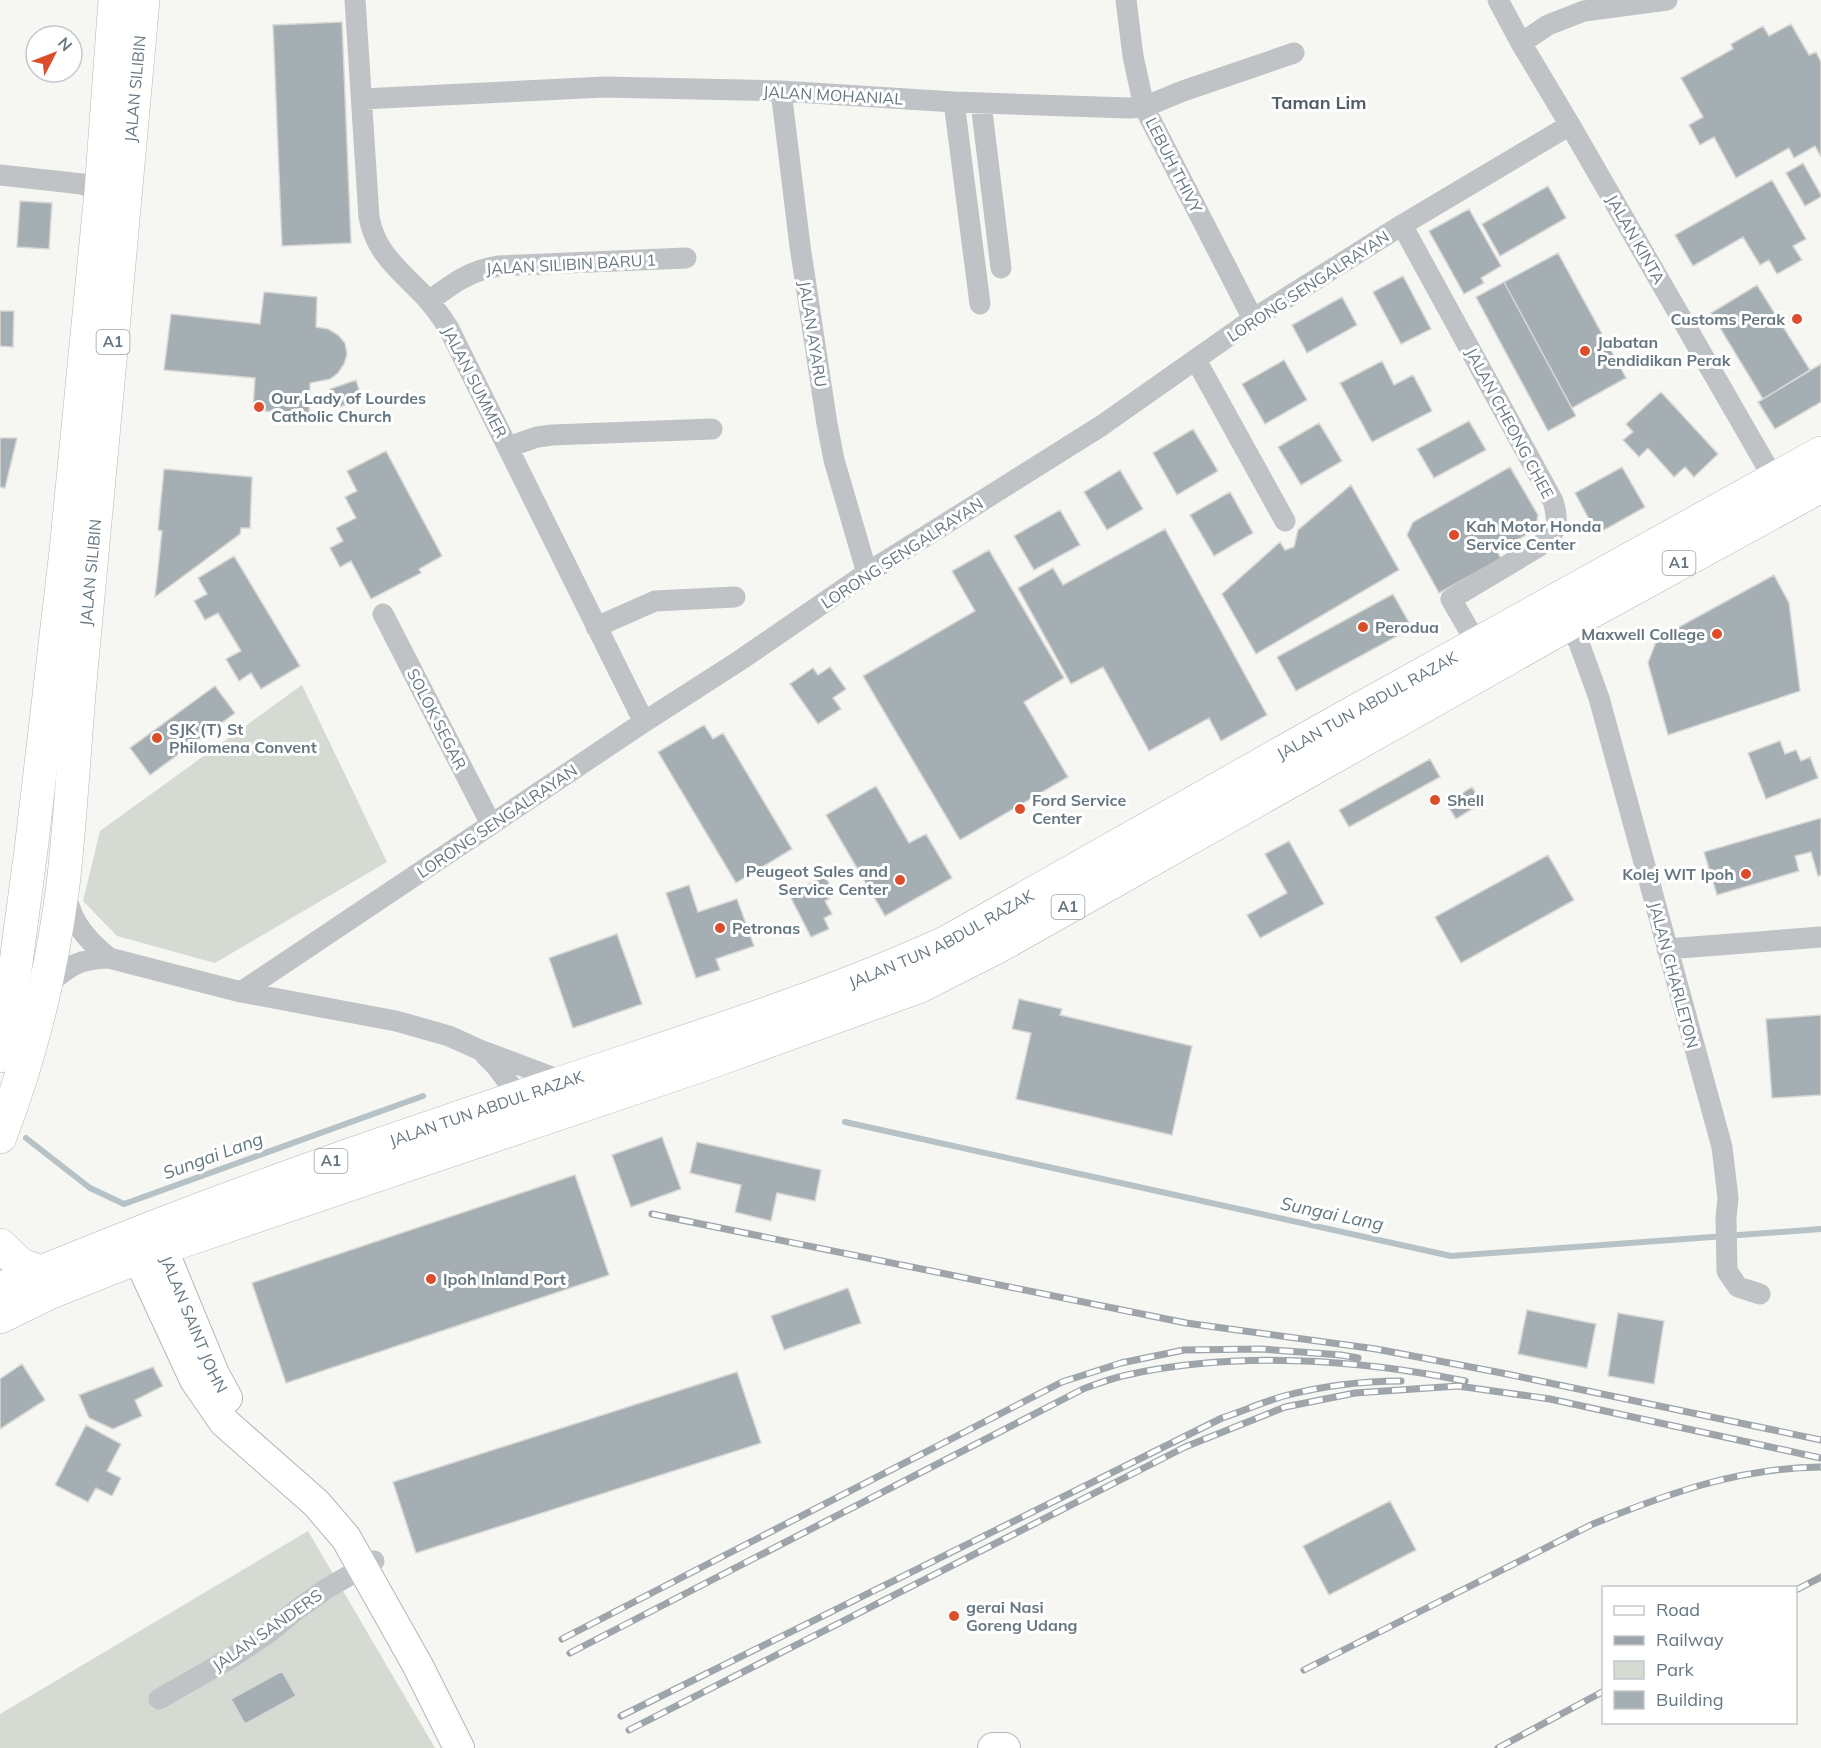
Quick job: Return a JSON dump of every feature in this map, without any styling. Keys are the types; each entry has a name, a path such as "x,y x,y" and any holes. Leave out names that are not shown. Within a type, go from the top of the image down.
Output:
{"main road":[{"name":"JALAN SILIBIN","path":"0,1056 15,970 31,850 66,552 101,192 115,0"},
{"name":"JALAN SILIBIN","path":"0,1137 23,1072 44,989 63,885 143,0"},
{"name":"JALAN TUN ABDUL RAZAK","path":"0,1289 41,1272 148,1245 528,1109 810,1027 918,987 958,968 1562,612 1774,479 1821,453"},
{"path":"1774,479 1779,485 1791,487 1808,484 1821,477"},
{"path":"1727,537 1767,499 1774,487 1774,479"},
{"name":"JALAN TUN ABDUL RAZAK","path":"528,1109 565,1082 747,1022 906,961 947,942 1477,644 1562,612 1727,537 1821,486"},
{"path":"31,850 38,921 46,933 55,934"},
{"path":"0,1245 21,1265 41,1272"},
{"name":"JALAN TUN ABDUL RAZAK","path":"0,1317 148,1245"}],"street":[{"name":"JALAN SUMMER","path":"355,0 371,231 385,256 429,301 448,327 644,722"},
{"name":"LEBUH THIVY","path":"1126,0 1133,56 1144,107 1253,319"},
{"name":"JALAN KINTA","path":"1498,0 1774,479"},
{"path":"1521,43 1548,25 1584,11 1667,0"},
{"name":"JALAN MOHANIAL","path":"362,99 604,87 781,91 1086,108 1144,107 1183,91 1294,53"},
{"name":"JALAN AYARU","path":"781,91 801,257 827,424 834,460 867,573"},
{"path":"954,102 980,304"},
{"path":"981,103 1001,268"},
{"name":"LORONG SENGALRAYAN","path":"241,992 742,659 867,573 1041,465 1253,319 1402,225 1570,125"},
{"path":"0,175 82,184 101,192"},
{"name":"JALAN CHEONG CHEE","path":"1402,225 1553,501 1557,515 1556,529 1549,539 1450,598 1477,644"},
{"name":"JALAN SILIBIN BARU 1","path":"429,301 464,276 481,268 686,258"},
{"path":"1196,360 1285,521"},
{"path":"508,447 537,437 552,435 712,429"},
{"path":"596,627 655,601 735,597"},
{"name":"JALAN CHARLETON","path":"1562,612 1579,643 1599,698 1722,1147 1728,1198 1727,1271 1738,1287 1760,1294"},
{"name":"SOLOK SEGAR","path":"383,615 491,824"},
{"path":"63,885 76,925 90,942 109,958"},
{"path":"1667,949 1821,937"},
{"path":"44,989 72,966 87,958 109,958 241,992 396,1021 448,1036 565,1082"},
{"path":"480,1050 496,1066 528,1109"},
{"name":"JALAN SAINT JOHN","path":"148,1245 184,1360 208,1401 231,1428 329,1516 369,1564 420,1644 473,1748"},
{"name":"JALAN SAINT JOHN","path":"369,1564 459,1748"},
{"name":"JALAN SANDERS","path":"159,1699 231,1658 270,1632 318,1594 369,1564"},
{"path":"993,1748 1005,1748"}],"green space":[{"path":"302,685 387,862 215,963 117,936 83,901 100,831"},
{"path":"308,1531 435,1748 0,1748 0,1714"}],"building":[{"path":"342,22 351,243 282,246 273,25"},
{"path":"1791,24 1809,55 1816,52 1821,62 1821,157 1815,146 1794,158 1789,148 1736,178 1714,137 1700,145 1689,125 1703,117 1681,78 1733,49 1731,44 1763,26 1769,36"},
{"path":"1803,163 1821,195 1805,206 1786,173"},
{"path":"1772,180 1806,239 1793,246 1802,260 1777,274 1769,260 1760,265 1743,237 1693,266 1675,235"},
{"path":"1548,186 1566,218 1500,256 1482,224"},
{"path":"20,201 52,203 49,249 17,247"},
{"path":"1469,209 1501,266 1481,278 1484,283 1464,294 1429,231"},
{"path":"1558,253 1626,378 1572,408 1504,282"},
{"path":"1403,276 1431,329 1401,344 1373,292"},
{"path":"1504,282 1576,416 1548,431 1476,297"},
{"path":"1757,285 1810,370 1763,399 1711,313"},
{"path":"264,292 317,297 316,327 328,329 345,343 347,355 338,373 330,379 310,383 309,415 253,410 255,378 164,370 171,314 260,324"},
{"path":"1342,297 1357,325 1307,353 1292,325"},
{"path":"0,311 14,311 13,347 0,346"},
{"path":"1284,360 1307,400 1265,424 1242,384"},
{"path":"1382,361 1394,385 1413,375 1432,411 1372,442 1340,383"},
{"path":"1821,364 1821,402 1775,429 1758,402"},
{"path":"356,380 362,399 336,408 330,389"},
{"path":"1661,392 1718,454 1694,477 1685,467 1674,477 1648,448 1639,457 1623,440 1633,432 1626,424"},
{"path":"1469,421 1486,450 1434,478 1417,449"},
{"path":"1319,423 1342,461 1301,485 1278,447"},
{"path":"1193,429 1218,471 1177,495 1153,453"},
{"path":"0,438 17,438 5,488 0,487"},
{"path":"386,451 442,556 419,569 421,573 371,599 351,561 340,567 330,548 343,541 336,528 356,518 345,497 357,491 347,471"},
{"path":"1510,467 1538,515 1535,530 1497,551 1501,559 1439,593 1407,535 1413,522"},
{"path":"1622,467 1645,507 1597,534 1575,493"},
{"path":"164,469 252,477 250,528 241,528 240,534 155,597 162,531 158,530"},
{"path":"1120,470 1143,509 1107,530 1084,492"},
{"path":"1351,485 1399,570 1256,654 1222,594 1280,542 1285,550 1294,547 1298,530"},
{"path":"1230,492 1253,533 1214,556 1190,515"},
{"path":"1060,510 1080,545 1034,570 1014,536"},
{"path":"1165,529 1267,715 1221,741 1209,718 1149,751 1103,667 1071,684 1018,588 1053,568 1063,585"},
{"path":"989,550 1064,678 1024,702 1068,777 960,840 863,676 975,611 952,571"},
{"path":"234,556 300,666 261,689 251,673 239,681 226,659 241,651 218,613 205,620 194,601 207,594 198,578"},
{"path":"1774,575 1789,603 1800,691 1668,735 1648,663 1657,639"},
{"path":"1393,594 1412,628 1296,691 1277,657"},
{"path":"830,667 846,689 833,698 841,709 818,724 790,684 813,668 818,675"},
{"path":"215,686 235,713 150,775 130,748"},
{"path":"704,725 713,739 723,733 792,849 736,883 658,752"},
{"path":"1780,741 1785,754 1796,750 1801,761 1810,757 1818,778 1766,799 1748,753"},
{"path":"1430,759 1440,777 1349,827 1339,810"},
{"path":"876,786 909,843 926,834 952,878 885,916 826,815"},
{"path":"1472,787 1482,803 1456,819 1446,803"},
{"path":"1821,818 1821,875 1818,876 1811,852 1795,856 1799,871 1717,895 1704,852"},
{"path":"1289,841 1324,904 1260,938 1247,915 1287,893 1265,854"},
{"path":"1548,855 1574,900 1461,963 1435,917"},
{"path":"825,876 835,895 825,901 832,914 824,918 829,929 811,937 789,894"},
{"path":"689,885 698,912 737,899 754,946 716,959 720,970 696,978 666,893"},
{"path":"617,934 642,1004 573,1028 549,958"},
{"path":"1019,999 1062,1009 1060,1015 1192,1046 1172,1135 1016,1099 1031,1033 1012,1029"},
{"path":"1821,1015 1821,1095 1772,1098 1766,1019"},
{"path":"662,1137 681,1189 631,1207 612,1155"},
{"path":"697,1142 821,1170 815,1201 777,1193 771,1221 735,1212 741,1185 690,1173"},
{"name":"Ipoh Inland Port","path":"575,1175 609,1275 286,1383 252,1283"},
{"path":"848,1288 861,1323 784,1350 771,1316"},
{"path":"1527,1310 1596,1324 1587,1368 1518,1354"},
{"path":"1618,1313 1664,1321 1654,1384 1608,1376"},
{"path":"22,1364 45,1400 0,1429 0,1379"},
{"path":"153,1367 163,1386 135,1400 142,1416 113,1429 89,1418 79,1395"},
{"path":"737,1372 761,1443 416,1553 393,1482"},
{"path":"86,1425 121,1444 107,1471 121,1478 112,1496 96,1488 88,1502 55,1485"},
{"path":"1390,1501 1416,1550 1329,1595 1303,1546"},
{"path":"282,1671 296,1696 245,1724 231,1699"}],"waterway":[{"name":"Sungai Lang","path":"26,1138 90,1188 124,1204 423,1096"},
{"name":"Sungai Lang","path":"845,1122 1451,1256 1821,1229"}],"railway":[{"path":"652,1214 1186,1323 1376,1349 1821,1440"},
{"path":"562,1639 1062,1382 1121,1363 1184,1350 1261,1349 1358,1358"},
{"path":"570,1653 1083,1389 1110,1379 1168,1367 1210,1363 1296,1361 1382,1367 1465,1381"},
{"path":"621,1716 1222,1418 1298,1392 1357,1383 1401,1381"},
{"path":"629,1730 1185,1447 1285,1407 1355,1393 1458,1386 1550,1399 1821,1458"},
{"path":"1304,1670 1593,1524 1621,1513 1704,1484 1732,1477 1790,1468 1821,1467"},
{"path":"1797,1589 1821,1577"},
{"path":"1498,1748 1602,1692"}],"place":[{"name":"Customs Perak","path":"1797,319"},
{"name":"Jabatan Pendidikan Perak","path":"1585,351"},
{"name":"Our Lady of Lourdes Catholic Church","path":"259,407"},
{"name":"Kah Motor Honda Service Center","path":"1454,535"},
{"name":"Perodua","path":"1363,627"},
{"name":"Maxwell College","path":"1717,634"},
{"name":"SJK (T) St Philomena Convent","path":"157,738"},
{"name":"Shell","path":"1435,800"},
{"name":"Ford Service Center","path":"1020,809"},
{"name":"Kolej WIT Ipoh","path":"1746,874"},
{"name":"Peugeot Sales and Service Center","path":"900,880"},
{"name":"Petronas","path":"720,928"},
{"name":"Ipoh Inland Port","path":"431,1279"},
{"name":"gerai Nasi Goreng Udang","path":"954,1616"}],"district":[{"name":"Taman Lim","path":"1319,103"}]}
